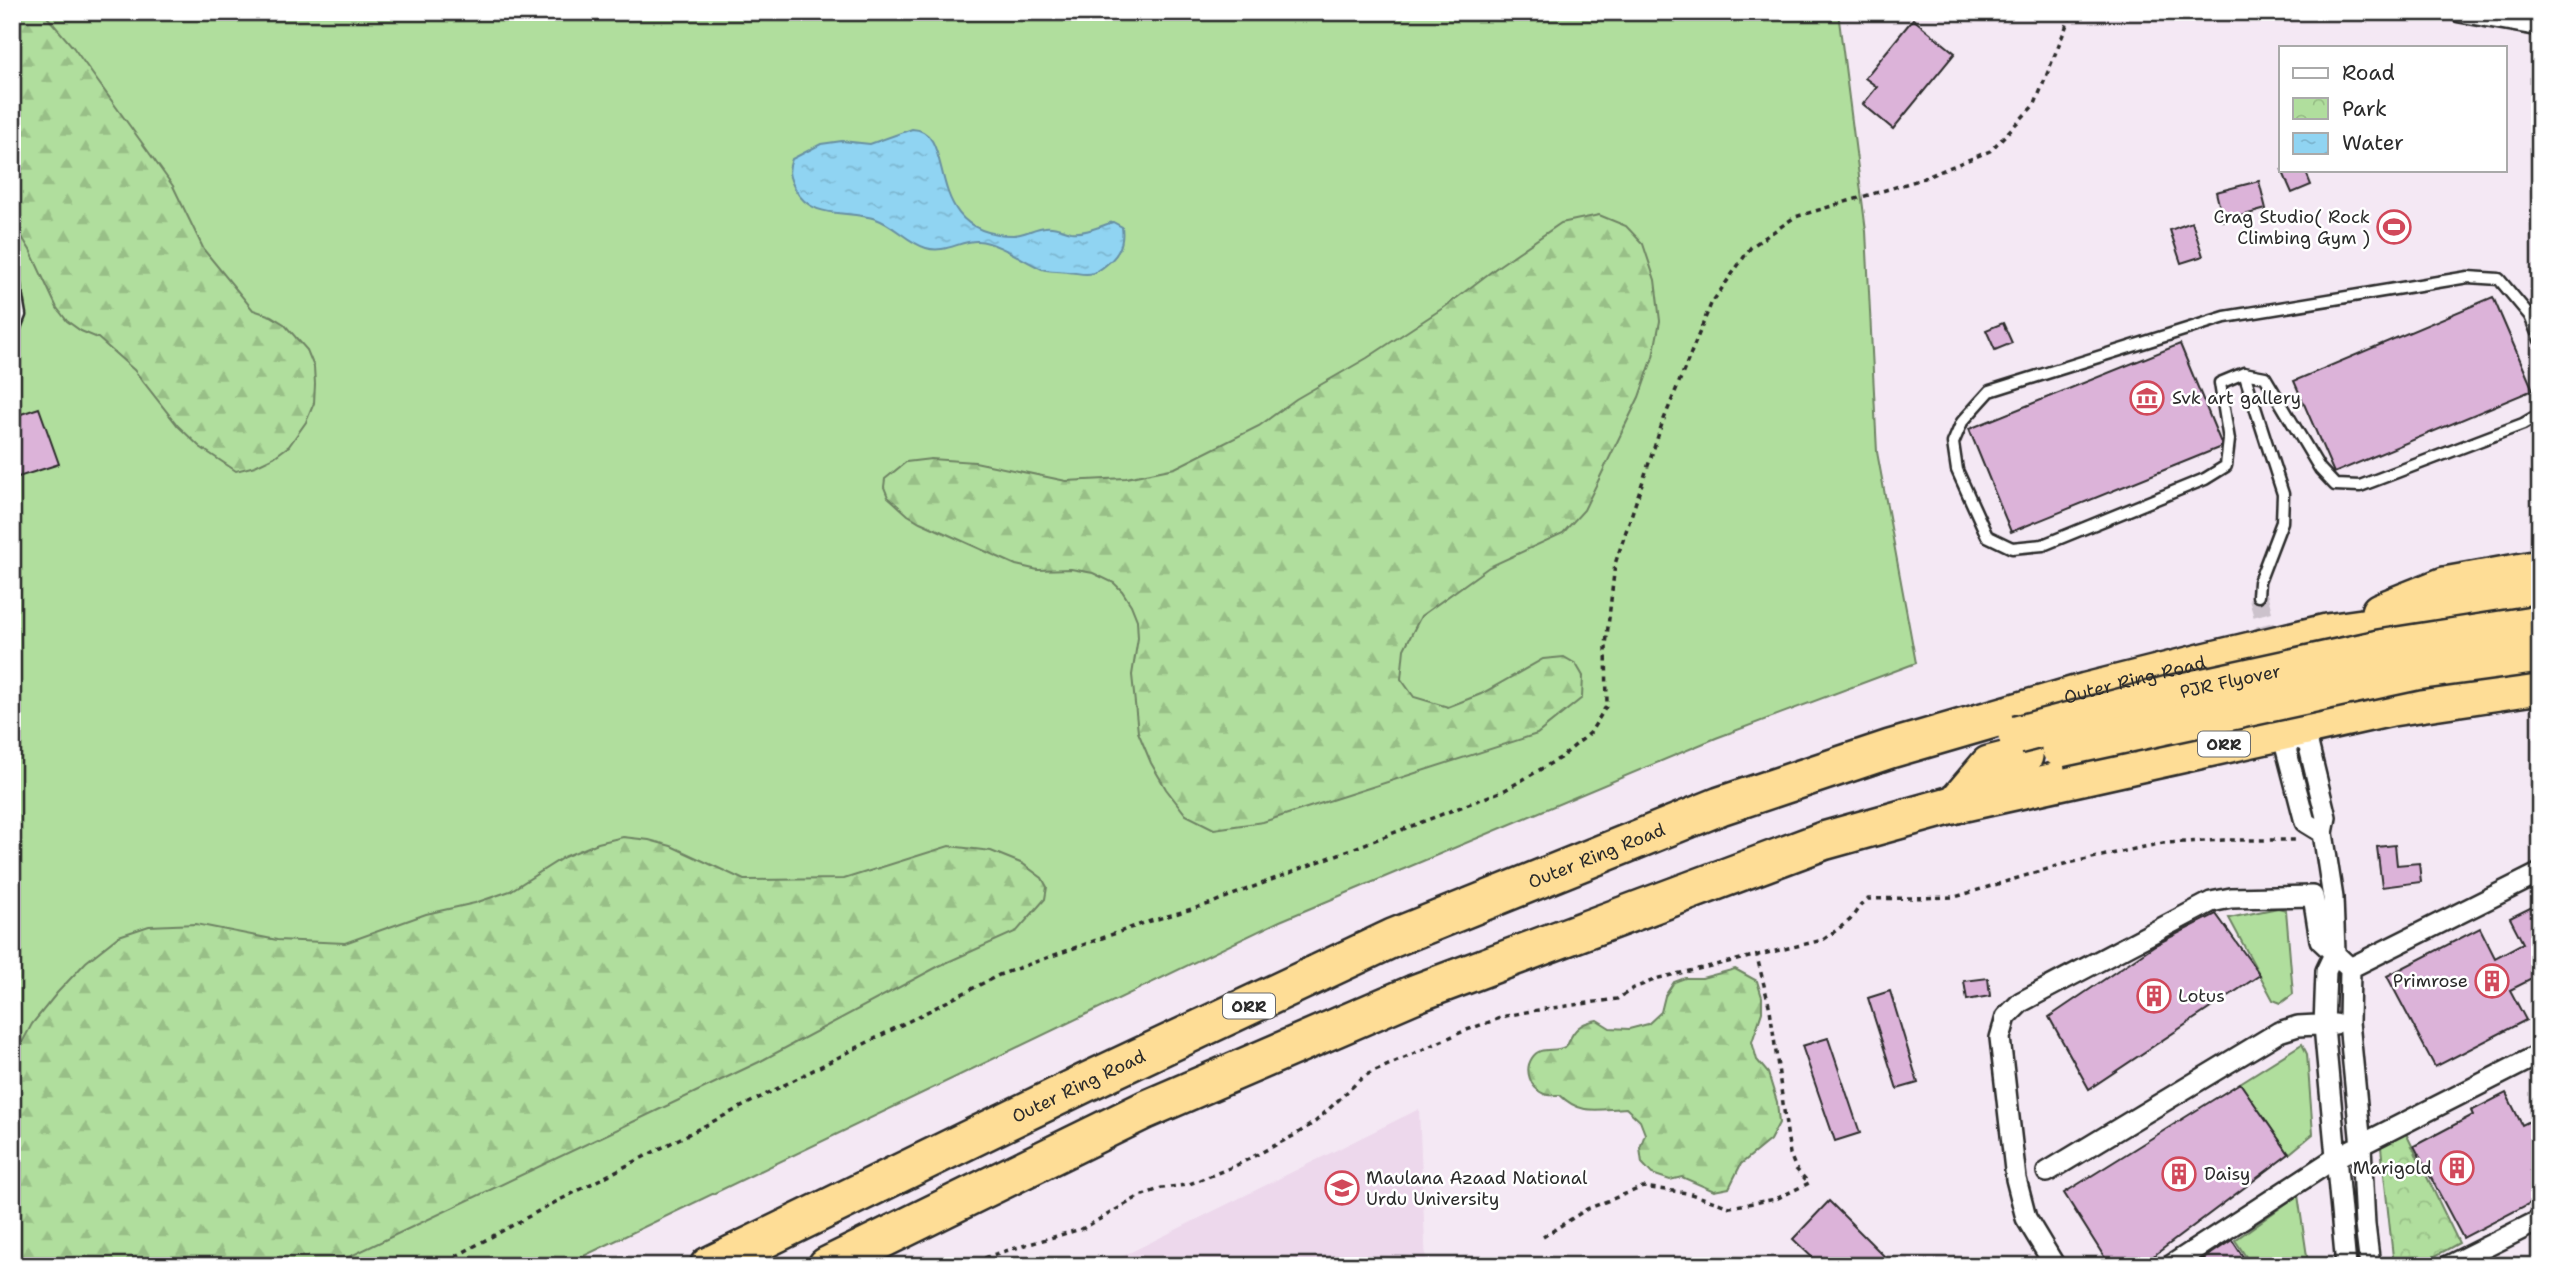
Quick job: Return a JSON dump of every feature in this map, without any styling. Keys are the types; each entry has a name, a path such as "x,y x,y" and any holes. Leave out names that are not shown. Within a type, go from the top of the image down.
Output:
{"highway":[{"path":"2327,633 2445,586 2540,569"},
{"name":"Outer Ring Road","path":"709,1266 1089,1081 1393,938 1720,806 1890,749 2086,692 2327,633 2540,603"},
{"name":"PJR Flyover","path":"1956,804 1989,765 2020,746 2173,694 2379,649 2540,624"},
{"name":"PJR Flyover","path":"1926,739 1971,747 2020,746 2416,671 2540,654"},
{"name":"ORR","path":"827,1266 1145,1110 1402,1000 1822,841 1956,804 2392,706 2540,685"}],"street":[{"path":"2460,12 2540,26"},
{"path":"2323,833 2333,898 2335,952 2326,971 2324,1026 2346,1266"},
{"path":"2350,968 2540,873"},
{"path":"2055,1266 2026,1218 2016,1179 2000,1038 2007,1017 2021,1002 2211,902 2231,898 2313,896 2320,940 2350,968 2349,1021 2370,1266"},
{"path":"2048,1172 2279,1032 2298,1026 2324,1026 2349,1021"},
{"path":"2170,1266 2337,1157 2540,1054"},
{"path":"2448,1266 2540,1220"}],"lane":[{"path":"12,268 20,315 12,335"},
{"path":"2540,340 2530,316 2499,279 2468,277 2225,317 1990,391 1962,422 1953,443 1957,470 1987,536 2012,548 2043,545 2205,479 2226,466 2229,440 2220,383 2244,373 2265,377 2320,469 2335,485 2360,486 2523,424 2540,414"},
{"path":"2244,373 2283,494 2282,522 2259,582 2258,596"}],"path":[{"path":"438,1266 546,1207 999,975 1274,880 1505,790 1560,758 1590,733 1607,705 1605,645 1615,564 1662,424 1711,304 1751,247 1795,217 1919,180 1990,151 2035,104 2071,12"},
{"path":"966,1266 992,1255 1084,1228 1140,1196 1162,1188 1187,1185 1235,1166 1315,1122 1364,1076 1464,1031 1506,1016 1617,999 1634,988 1659,978 1823,940 1850,920 1868,899 1955,897 2054,866 2163,844 2303,839 2323,833"},
{"path":"1543,1237 1587,1209 1643,1187 1688,1194 1730,1207 1776,1199 1809,1183 1796,1169 1790,1154 1770,1010 1757,957"}],"shaded area":[{"name":"Maulana Azaad National Urdu University","path":"1419,1109 1426,1266 1103,1266"}],"green space":[{"path":"12,12 1838,12 1866,231 1877,452 1916,663 1716,738 1280,921 563,1266 12,1266"},
{"path":"12,12 43,12 73,47 173,186 204,250 253,310 284,324 307,350 314,367 314,403 306,422 289,446 274,457 236,471 200,447 178,426 134,370 98,338 67,321 57,308 30,250 12,221"},
{"path":"1599,215 1626,226 1643,244 1655,280 1660,321 1653,357 1639,397 1584,510 1563,533 1489,567 1421,616 1404,649 1401,679 1414,697 1448,707 1481,694 1543,659 1564,657 1576,664 1583,676 1582,698 1537,734 1263,822 1214,829 1186,815 1166,789 1138,732 1132,675 1138,638 1137,620 1122,591 1114,583 1093,573 1071,569 1038,570 1016,565 908,515 888,497 884,487 885,479 906,462 931,459 975,462 1066,481 1126,478 1175,468 1259,426 1296,399 1367,358 1446,306 1561,223"},
{"path":"623,837 671,846 744,880 844,879 949,846 991,851 1023,864 1042,878 1047,887 1045,899 1017,931 939,966 759,1062 330,1266 12,1266 12,1061 32,1024 57,993 86,962 119,936 149,926 196,924 277,940 345,943 426,914 475,903 510,891 564,857 598,843"},
{"path":"2278,908 2286,910 2293,994 2281,1003 2273,1000 2229,918"},
{"path":"1735,969 1757,981 1762,997 1762,1012 1752,1042 1757,1060 1768,1073 1777,1102 1779,1123 1770,1140 1741,1164 1729,1188 1714,1191 1682,1177 1670,1180 1652,1174 1642,1163 1640,1148 1645,1134 1640,1121 1626,1108 1583,1109 1560,1095 1544,1094 1532,1083 1529,1068 1532,1058 1540,1051 1566,1046 1573,1033 1582,1025 1597,1020 1610,1028 1629,1029 1648,1024 1661,1012 1665,996 1674,982"},
{"path":"2302,1044 2307,1054 2313,1134 2289,1154 2240,1083"},
{"path":"2400,1121 2459,1243 2417,1266 2394,1266 2379,1129"},
{"path":"2298,1195 2308,1263 2304,1266 2252,1266 2235,1240"}],"water":[{"path":"912,129 926,134 935,146 952,202 964,219 983,230 1013,235 1048,227 1076,232 1113,222 1122,227 1118,252 1102,268 1084,274 1042,269 985,242 972,241 940,249 926,248 876,219 820,210 811,206 802,199 791,181 789,174 792,159 821,144 842,141 870,144"}],"building":[{"path":"1913,19 1955,53 1893,129 1863,104 1877,87 1865,78"},
{"path":"2283,172 2306,172 2311,185 2292,193"},
{"path":"2259,181 2266,209 2223,221 2216,192"},
{"path":"2192,222 2203,256 2181,263 2170,230"},
{"path":"2493,297 2533,390 2334,473 2294,381"},
{"path":"2003,323 2012,343 1995,350 1986,330"},
{"path":"2180,344 2221,447 2011,532 1969,429"},
{"path":"39,408 59,464 12,479 12,417"},
{"path":"2395,845 2397,865 2419,863 2421,882 2382,887 2377,847"},
{"name":"Primrose","path":"2540,903 2540,975 2510,990 2526,1020 2435,1067 2387,976 2480,928 2495,958 2523,943 2510,918"},
{"name":"Lotus","path":"2216,914 2260,975 2089,1089 2049,1017 2155,945"},
{"path":"1988,978 1990,996 1967,1000 1964,981"},
{"path":"1890,991 1918,1083 1897,1089 1868,998"},
{"path":"1828,1038 1860,1133 1835,1141 1802,1046"},
{"name":"Daisy","path":"2240,1083 2289,1154 2140,1266 2110,1266 2064,1193"},
{"name":"Marigold","path":"2506,1093 2522,1125 2540,1116 2540,1198 2463,1238 2414,1146 2473,1115 2471,1111"},
{"path":"1829,1201 1894,1266 1821,1266 1793,1239"},
{"path":"2232,1240 2249,1266 2193,1266"}],"tunnel":[{"path":"2258,596 2273,654"}],"place":[{"name":"Crag Studio( Rock Climbing Gym )","path":"2394,227"},
{"name":"Svk art gallery","path":"2147,398"},
{"name":"Primrose","path":"2492,981"},
{"name":"Lotus","path":"2154,996"},
{"name":"Marigold","path":"2457,1168"},
{"name":"Daisy","path":"2179,1174"},
{"name":"Maulana Azaad National Urdu University","path":"1342,1188"}]}
